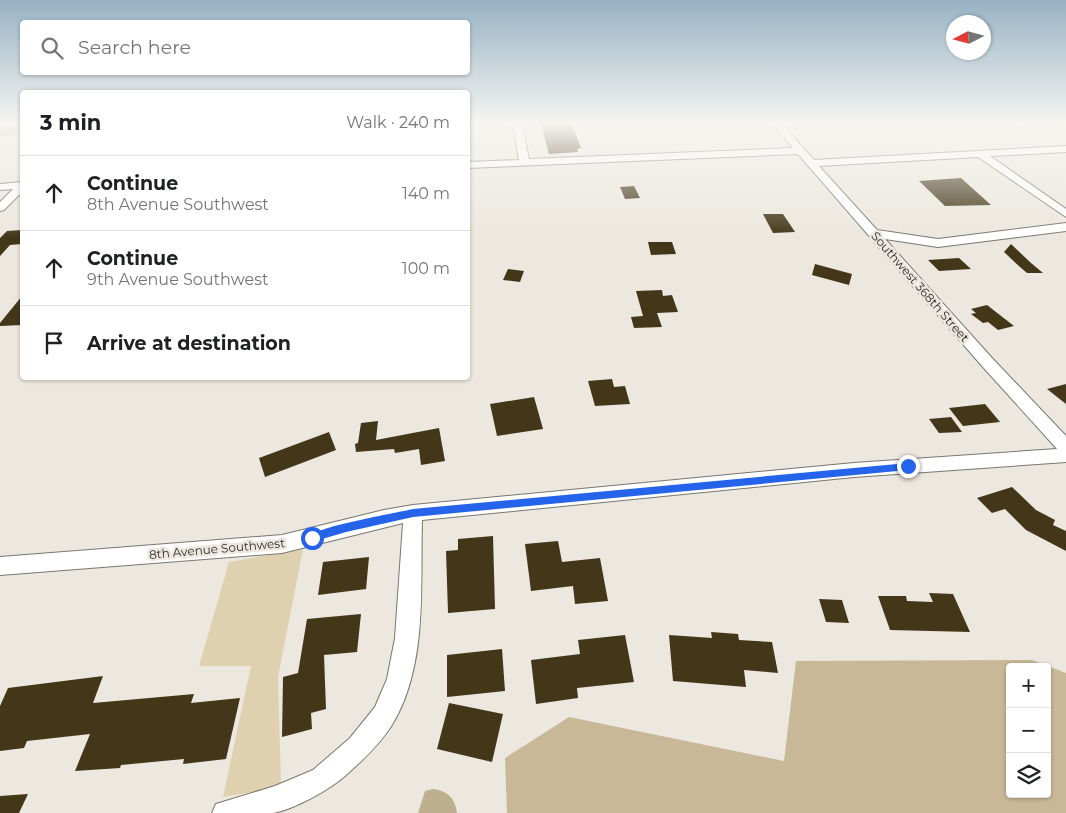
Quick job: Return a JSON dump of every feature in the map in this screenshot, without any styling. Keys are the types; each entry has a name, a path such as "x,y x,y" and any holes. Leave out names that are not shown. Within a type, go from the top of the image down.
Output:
{"street":[{"path":"470,165 525,162"},
{"name":"Southwest 368th Street","path":"810,162 987,362 1066,447"},
{"path":"993,162 1066,214"},
{"path":"0,186 20,186"},
{"path":"0,208 20,188"},
{"path":"872,233 938,243 1066,227"},
{"name":"8th Avenue Southwest","path":"0,566 282,544 375,520 413,513 863,470 1066,455"},
{"path":"226,813 264,804 324,778 349,757 374,731 391,703 399,681 405,648 413,513"}],"shaded area":[{"path":"303,549 278,677 281,784 253,792 223,797 251,666 199,666 229,562"},
{"path":"1032,660 1040,663 1006,663 1006,798 1051,798 1051,667 1066,673 1066,813 507,813 505,758 569,717 784,761 796,661"},
{"path":"433,789 443,791 450,796 455,803 457,813 418,813 425,791"}],"building":[{"path":"961,178 991,205 945,206 919,181"},
{"path":"634,186 640,198 625,199 620,187"},
{"path":"763,214 783,214 795,232 773,233"},
{"path":"20,230 20,244 10,245 0,256 0,238 7,231"},
{"path":"648,242 672,242 676,254 651,255"},
{"path":"1011,244 1043,273 1027,273 1020,267 1004,252"},
{"path":"959,258 971,269 939,271 928,260"},
{"path":"815,264 852,274 849,285 812,275"},
{"path":"508,269 524,271 520,282 503,280"},
{"path":"662,290 663,296 672,295 678,312 657,313 662,327 634,328 631,317 643,316 636,291"},
{"path":"20,298 20,325 0,326 0,323"},
{"path":"987,305 1014,326 998,330 988,322 983,323 971,314 976,313 971,309"},
{"path":"612,379 614,387 625,386 630,404 595,406 588,381"},
{"path":"1066,384 1066,404 1047,389"},
{"path":"534,397 543,429 497,436 490,404"},
{"path":"985,404 1000,422 963,426 949,408"},
{"path":"951,417 962,432 939,433 929,419"},
{"path":"378,421 376,440 439,428 445,461 421,465 419,449 395,453 394,449 356,452 355,444 358,443 361,423"},
{"path":"329,432 336,450 265,477 259,458"},
{"path":"1012,487 1036,510 1055,520 1053,525 1066,531 1066,551 1026,530 1005,509 992,513 977,498"},
{"path":"493,536 495,609 448,613 446,551 458,550 458,539"},
{"path":"558,541 562,562 600,558 608,601 575,604 573,586 531,591 525,544"},
{"path":"369,557 366,589 318,595 323,562"},
{"path":"929,593 953,594 970,632 890,630 878,596 906,596 907,601 933,602"},
{"path":"819,599 842,600 849,623 826,622"},
{"path":"361,614 357,652 324,655 326,709 311,713 312,729 282,737 283,677 298,673 307,619"},
{"path":"711,632 738,634 739,640 772,642 778,673 744,670 746,687 673,681 669,635 712,638"},
{"path":"625,635 634,682 577,688 578,698 536,704 531,660 580,654 578,640"},
{"path":"502,649 505,691 447,697 447,655"},
{"path":"103,676 93,703 194,694 191,703 240,698 226,759 183,764 184,759 121,765 120,768 75,771 90,734 27,741 24,748 0,751 0,706 8,688"},
{"path":"449,703 503,714 492,762 437,749"},
{"path":"28,794 19,813 0,813 0,796"}],"route":[{"path":"312,538 346,527 413,513 908,466"}]}
